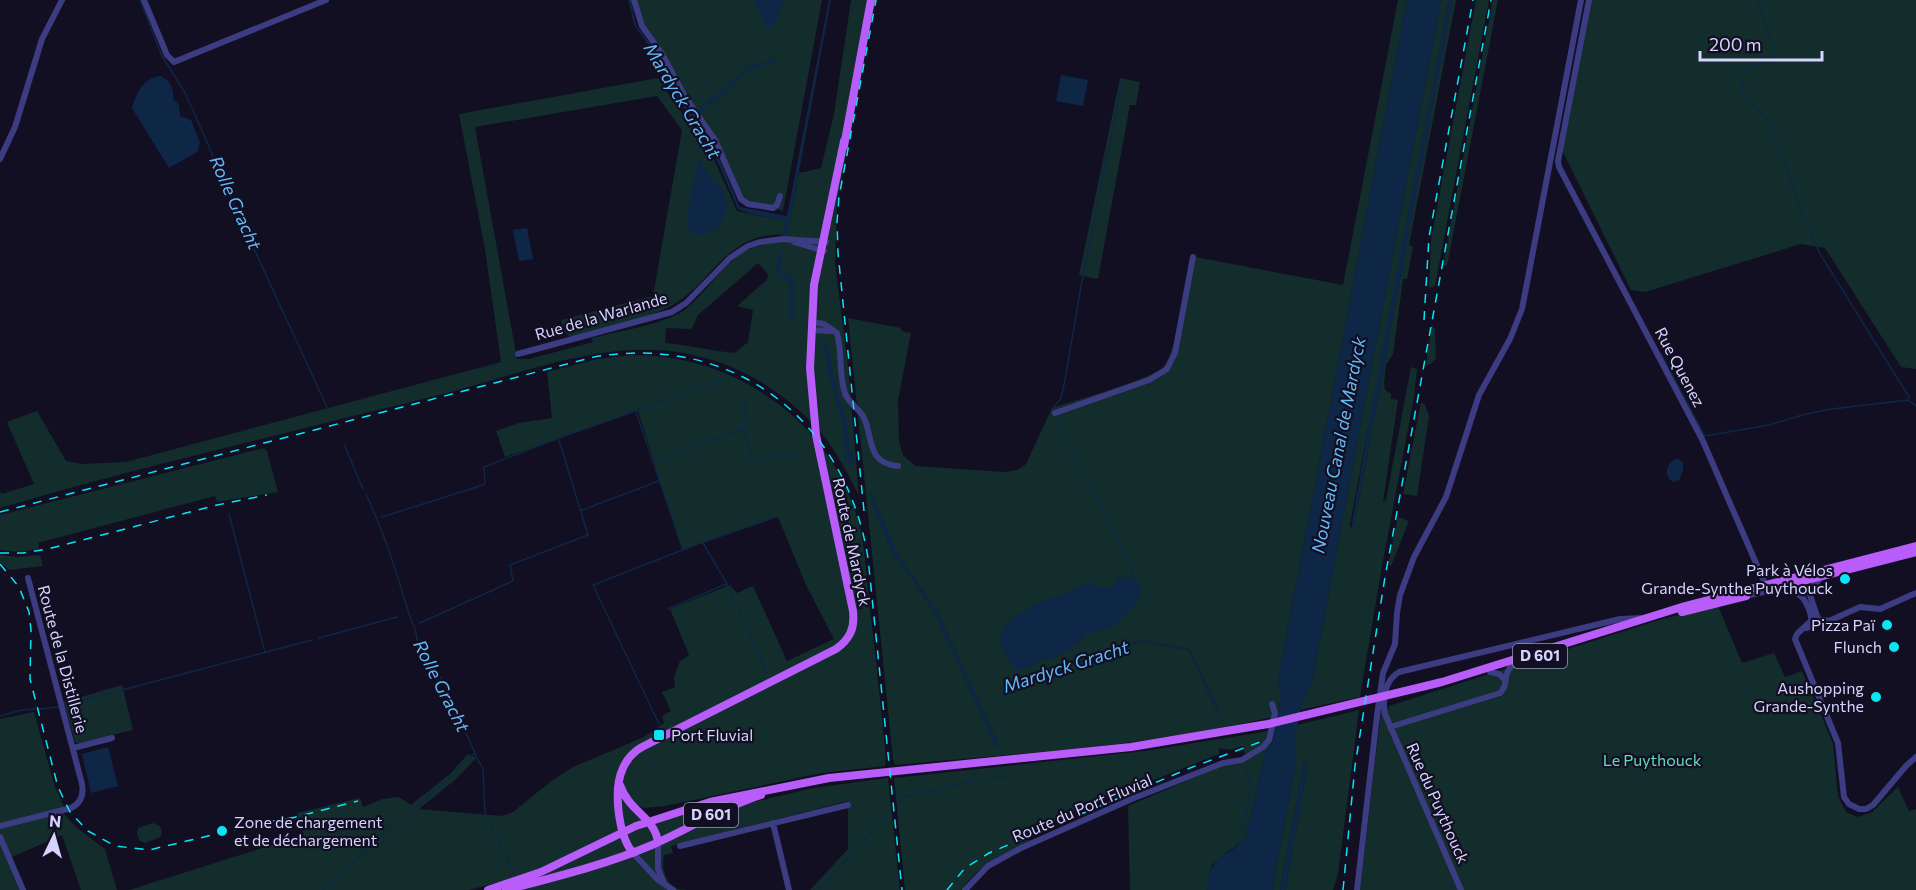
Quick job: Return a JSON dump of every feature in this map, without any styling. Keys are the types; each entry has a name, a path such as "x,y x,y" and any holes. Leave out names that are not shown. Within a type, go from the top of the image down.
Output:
{"main road":[{"name":"Route de Mardyck","path":"633,853 622,833 618,792 625,762 639,749 836,649 852,632 853,615 813,413 810,368 813,293 871,0"},
{"name":"D 601","path":"506,890 633,853 719,812 759,796 820,782 878,774 1131,747 1268,726 1490,672 1651,616 1916,546"},
{"name":"D 601","path":"1394,696 1686,611 1916,552"},
{"name":"D 601","path":"488,890 541,872 649,821 706,803 829,778 878,774"},
{"path":"620,778 626,799 649,821 655,830 658,843"},
{"path":"640,813 666,815"}],"street":[{"path":"0,159 15,127 42,39 62,0"},
{"path":"144,0 166,55 174,62 326,0"},
{"path":"634,0 642,26 660,51 681,91 716,143 743,202 772,208 777,205 780,196"},
{"path":"1357,890 1375,726 1383,676 1395,644 1398,603 1414,557 1446,497 1479,395 1510,339 1522,309 1581,0"},
{"name":"Rue Quenez","path":"1588,0 1558,161 1559,167 1702,439 1766,586"},
{"name":"Rue de la Warlande","path":"518,354 672,312 689,301 737,252 757,243 776,239 823,246"},
{"path":"1055,413 1149,380 1167,369 1175,353 1192,257"},
{"path":"812,326 821,323 834,329 839,341 845,393 864,419 870,444 876,454 886,464 898,466"},
{"path":"1818,619 1810,594 1816,582 1822,577"},
{"name":"Route de la Distillerie","path":"0,826 68,809 82,798 83,789 73,748 28,578"},
{"path":"1743,596 1793,590 1801,595 1818,619 1829,621"},
{"path":"1801,630 1860,607 1880,609 1916,593"},
{"path":"1811,612 1810,623 1796,635 1795,639 1838,743 1844,795 1848,803 1862,809 1872,806 1916,757"},
{"path":"1574,643 1571,631 1622,618 1651,616"},
{"path":"1811,627 1818,619"},
{"name":"Rue du Puythouck","path":"1461,890 1384,712 1388,682 1399,672 1571,631"},
{"name":"Rue du Puythouck","path":"1390,727 1498,694 1503,689 1507,670 1514,664"},
{"path":"1490,672 1499,674 1505,680"},
{"name":"Route du Port Fluvial","path":"964,890 988,866 1007,854 1136,797 1220,764 1240,761 1266,745 1270,738 1275,715 1272,704"},
{"name":"Route de la Distillerie","path":"73,748 112,738"},
{"path":"680,846 848,805"},
{"path":"773,823 789,890"},
{"path":"0,837 23,890"},
{"path":"658,843 658,869 664,884"},
{"path":"633,853 673,890"}],"green space":[{"path":"636,0 822,0 783,211 742,199 728,163 646,29"},
{"path":"851,0 875,0 837,204 835,264 848,365 859,495 822,434 798,409 770,387 722,363 676,352 648,350 591,355 534,368 437,396 136,470 0,508 0,492 2,494 34,484 7,422 37,411 66,461 82,464 126,462 501,362 485,249 459,114 658,78 709,148 737,211 787,221 786,225 789,225 799,172 821,168 834,114","holes":["657,96 682,130 653,296 561,320 564,332 570,337 659,312 686,296 721,261 747,242 764,236 783,235 781,242 755,247 736,258 698,298 673,317 592,338 593,342 529,359 517,359 475,127","758,263 768,274 767,280 737,306 753,310 748,342 735,353 665,343 666,328 692,328 698,315"]},
{"path":"1398,0 1407,0 1278,680 1281,697 1277,716 1135,742 895,765 848,318 901,328 901,331 911,333 898,400 899,442 903,455 915,466 1005,472 1018,470 1026,464 1052,408 1129,383 1157,372 1163,367 1169,358 1177,331 1190,256 1343,285","holes":["871,492 897,553 937,611 999,746 996,747 937,618 915,582 894,556 871,500","1142,640 1190,649 1219,711 1217,712 1189,650 1140,642 983,695"]},
{"path":"1441,0 1449,0 1350,525 1351,528 1354,525 1452,0 1456,0 1409,245 1413,247 1407,279 1403,279 1393,354 1386,365 1385,390 1391,394 1391,399 1398,400 1383,502 1386,500 1411,367 1417,369 1414,397 1360,697 1300,710 1312,681"},
{"path":"1476,0 1489,0 1435,286 1429,288 1431,240"},
{"path":"1493,0 1498,0 1447,266 1443,265"},
{"path":"1591,0 1916,0 1916,369 1901,367 1825,248 1801,244 1645,292 1631,290 1560,146"},
{"path":"1120,78 1140,82 1136,105 1130,105 1098,279 1079,275"},
{"path":"1432,324 1435,330 1436,358 1431,364 1426,365"},
{"path":"632,355 683,360 715,369 746,383 796,419 812,435 837,470 855,510 863,541 885,766 822,773 665,806 644,808 639,806 642,819 632,826 541,869 468,890 129,890 304,835 297,813 360,798 363,807 383,799 399,797 411,805 451,773 468,754 476,758 456,779 419,809 502,816 513,812 550,782 573,767 644,737 664,723 662,716 671,711 662,692 675,687 674,677 680,661 689,655 670,609 730,585 737,593 753,586 787,661 834,639 806,585 778,517 682,550 638,411 505,457 496,431 519,423 552,418 547,372 598,359"},
{"path":"1421,402 1425,405 1429,416 1417,496 1403,494"},
{"path":"264,448 267,451 278,492 217,502 215,496 38,543 39,549 19,552 0,550 0,515"},
{"path":"1398,517 1409,521 1391,566 1388,565"},
{"path":"0,555 17,557 40,555 43,566 9,570 0,562"},
{"name":"Le Puythouck","path":"1718,606 1742,663 1774,653 1785,677 1802,671 1833,743 1838,796 1846,812 1858,817 1872,812 1898,787 1909,811 1916,809 1916,890 1360,890 1381,712 1389,706 1662,619"},
{"path":"122,685 133,730 80,743 75,742 64,702"},
{"path":"1359,710 1338,874 1333,890 1285,890 1308,764 1306,762 1280,890 1272,890 1296,762 1294,746 1297,725"},
{"path":"34,712 54,784 66,811 63,813 76,827 105,849 117,890 81,890 62,835 12,857 26,890 0,890 0,719"},
{"path":"1275,730 1265,754 1245,841 1239,843 1212,865 1207,890 1130,890 1128,806 1224,765 1239,764 1248,760 1242,746 1230,750 1219,748 1219,754 1141,785 1141,780 1026,834 1029,841 984,867 961,890 905,890 894,778 1145,751"},
{"path":"888,778 900,890 810,890 848,849 848,801 671,846 673,853 664,855 665,874 672,885 678,889 687,890 517,890 642,854 749,803 813,788"},
{"path":"737,799 648,843 611,857 542,875 613,841 662,821 686,812"},
{"path":"153,823 160,826 162,832 160,837 145,843 140,841 137,834 138,828"}],"water":[{"path":"629,0 631,0 636,25 660,56 678,95 692,115 749,66 777,59 777,61 747,71 694,119 715,150 740,207 787,216 829,0 831,0 789,225 786,225 786,221 738,209 712,149 679,101 656,56 634,25"},
{"path":"754,0 784,0 771,28 767,29"},
{"name":"Nouveau Canal de Mardyck","path":"1407,0 1441,0 1312,681 1302,702 1295,738 1296,762 1272,890 1207,890 1214,865 1220,858 1245,841 1265,754 1273,739 1281,697 1278,680"},
{"path":"1449,0 1452,0 1451,8 1354,525 1351,529 1381,354"},
{"path":"1061,75 1088,80 1083,106 1056,101"},
{"path":"160,76 171,85 173,99 179,105 180,116 191,120 200,143 197,152 169,168 132,108 138,92 145,83"},
{"path":"699,160 720,186 726,201 726,210 720,224 707,234 691,232 687,227 688,211"},
{"path":"527,228 533,259 519,261 513,230"},
{"path":"820,340 828,346 834,378 846,419 854,460 853,466 846,458 842,423 828,373 824,347"},
{"path":"1677,458 1683,462 1683,471 1679,480 1673,482 1668,476 1667,469"},
{"path":"870,489 897,553 937,611 999,746 996,748 937,618 915,582 894,556 871,500"},
{"path":"1126,577 1139,584 1141,592 1131,609 1116,624 1086,634 1071,648 1059,655 1040,660 1035,666 1016,670 1009,662 1000,635 1005,627 1020,614 1082,585 1113,587 1118,578"},
{"path":"1142,640 1190,649 1219,711 1217,712 1189,650 1140,642 983,695"},
{"path":"108,747 118,786 91,793 82,754"},
{"path":"1304,763 1308,764 1285,890 1280,890"}],"waterway":[{"name":"Rolle Gracht","path":"140,0 162,56 193,110 327,407"},
{"name":"Mardyck Gracht","path":"629,0 635,25"},
{"path":"1757,0 1777,55 1741,74 1744,94 1769,121 1806,223 1819,252 1909,397 1908,400 1916,406"},
{"path":"1053,408 1061,398 1065,380 1081,286 1122,83"},
{"name":"Mardyck Gracht","path":"786,233 788,221"},
{"name":"Mardyck Gracht","path":"781,254 778,269 791,282 792,318"},
{"path":"1661,354 1705,436 1769,425 1832,409 1908,400"},
{"path":"382,517 483,485 485,483 484,467 726,378"},
{"path":"745,400 744,431 753,462 798,452"},
{"path":"636,412 683,549"},
{"path":"1056,422 1133,571 1134,580"},
{"path":"655,461 740,430 743,431"},
{"path":"420,623 513,581 510,565 588,535 559,440"},
{"name":"Rolle Gracht","path":"344,444 363,489"},
{"path":"582,510 659,481"},
{"name":"Rolle Gracht","path":"323,890 475,753 444,683 417,645 415,629 390,553 366,494"},
{"path":"229,514 265,652"},
{"path":"659,724 593,585 703,542 779,516"},
{"path":"703,543 727,584 767,673"},
{"path":"668,609 726,584"},
{"path":"319,638 397,617"},
{"path":"65,705 312,640"},
{"path":"40,709 58,707"},
{"path":"0,716 35,709"},
{"path":"475,754 483,769 485,815"},
{"name":"Mardyck Gracht","path":"1241,844 1251,788 1245,769"},
{"path":"900,803 903,797 986,778 1011,777"},
{"path":"819,890 889,813"},
{"path":"488,820 516,876"}],"railway":[{"path":"864,511 838,253 837,222 839,197 876,0"},
{"path":"1424,320 1429,237 1473,0"},
{"path":"1343,890 1355,766 1385,577 1491,0"},
{"path":"0,512 594,357 645,353 692,359 736,374 775,397 808,427 835,465 856,509 868,558 902,890"},
{"path":"0,553 23,553 48,549 217,505 267,495"},
{"path":"0,564 19,587 29,612 30,679 58,787 70,812 88,831 115,846 149,850 296,817"},
{"path":"947,890 965,868 989,853 1190,768 1260,742"},
{"path":"288,819 358,801"}],"place":[{"name":"Park à Vélos Grande-Synthe Puythouck","path":"1845,579"},
{"name":"Pizza Paï","path":"1887,625"},
{"name":"Flunch","path":"1894,647"},
{"name":"Aushopping Grande-Synthe","path":"1876,697"},
{"name":"Port Fluvial","path":"659,735"},
{"name":"Zone de chargement et de déchargement","path":"222,831"}]}
